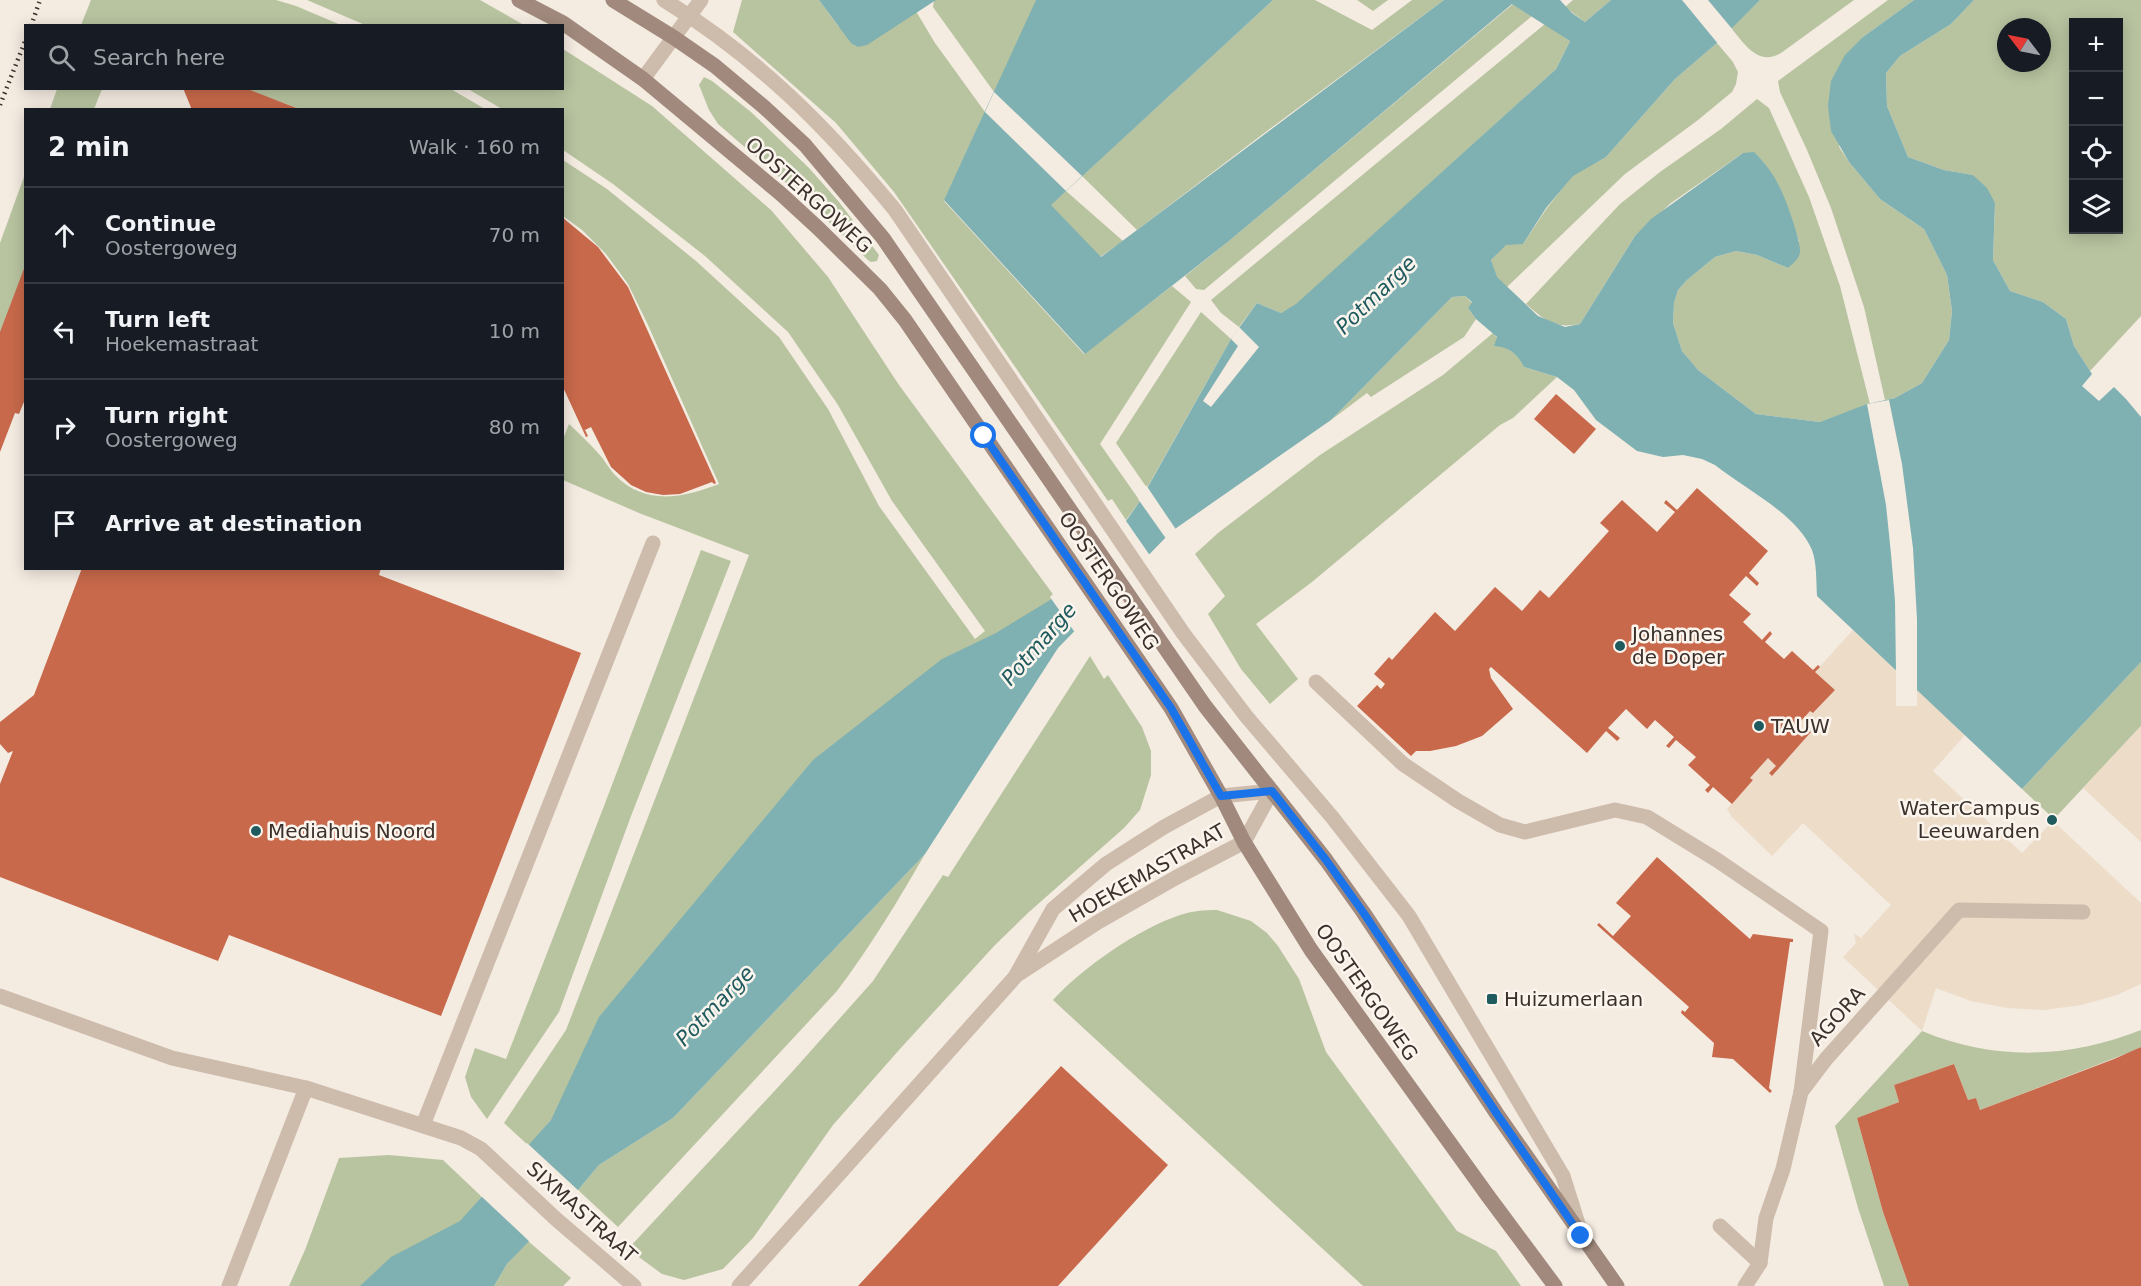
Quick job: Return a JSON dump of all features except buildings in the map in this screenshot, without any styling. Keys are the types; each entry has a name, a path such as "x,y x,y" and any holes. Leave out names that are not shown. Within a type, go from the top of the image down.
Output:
{"main road":[{"name":"OOSTERGOWEG","path":"519,0 563,23 643,79 781,194 880,289 911,330 1171,708 1221,796 1244,842 1311,950 1555,1286"},
{"name":"OOSTERGOWEG","path":"613,0 715,66 764,107 805,145 883,238 1204,706 1326,860 1363,912 1497,1114 1617,1286"}],"street":[{"name":"OOSTERGOWEG","path":"664,0 762,71 801,105 851,157 894,210 1183,633 1246,716 1339,827 1409,916 1563,1176 1581,1236"},
{"path":"643,79 701,0"},
{"path":"423,1125 653,543"},
{"path":"1316,682 1403,764 1458,801 1500,825 1525,832 1615,810 1647,817 1717,860 1821,931 1801,1092"},
{"name":"HOEKEMASTRAAT","path":"739,1286 1015,976 1053,909 1106,864 1164,827 1221,796 1272,791"},
{"name":"HOEKEMASTRAAT","path":"1015,976 1098,922 1244,842 1272,791"},
{"name":"AGORA","path":"1745,1286 1760,1263 1767,1218 1783,1169 1801,1092 1826,1059 1959,910 2083,912"},
{"name":"SIXMASTRAAT","path":"0,996 172,1058 306,1088 461,1137 481,1149 556,1219 634,1286"},
{"path":"229,1286 306,1088"},
{"path":"1720,1226 1760,1263"}],"green space":[{"path":"91,0 276,0 339,24 81,24"},
{"path":"307,0 480,0 522,24 363,24"},
{"path":"742,0 819,0 839,27 916,0 917,13 935,43 985,112 944,201 1084,354 1172,286 1191,302 1100,444 1140,501 1126,520 1112,499 1108,501 894,192 836,123 733,32"},
{"path":"934,0 1039,0 1004,101 994,92 933,7"},
{"path":"1273,0 1315,0 1372,30 1412,0 1444,0 1137,230 1082,176"},
{"path":"1357,0 1388,0 1373,11"},
{"path":"1573,0 1611,0 1585,22 1565,7"},
{"path":"1760,0 1854,0 1781,53 1773,57 1765,57 1746,46 1731,28"},
{"path":"1888,0 1914,0 1863,37 1839,147 1880,199 1924,229 1947,275 1952,311 1949,340 1922,383 1895,398 1885,400 1864,307 1831,208 1780,92 1778,81"},
{"path":"1974,0 2141,0 2141,316 2090,371 2074,346 2066,319 2043,302 2010,291 1993,260 1995,203 1973,175 1944,170 1908,157 1887,106 1886,73 1900,56 1951,24"},
{"path":"1513,4 1532,16 1204,290 1196,289 1185,276"},
{"path":"1545,24 1570,41 1556,69 1296,305 1281,313 1257,303 1239,327 1221,313 1211,300"},
{"path":"1717,43 1733,62 1738,72 1732,92 1625,174 1507,287 1496,277 1491,260 1506,244 1523,244 1573,175 1606,157 1675,79"},
{"path":"564,50 652,106 771,210 828,277 899,385 1055,597 551,1120 529,1146 504,1123 566,1030 749,555 639,513 564,480 564,436 569,424 615,475 639,491 652,495 678,495 719,484 628,284 606,254 582,230 564,217 564,161 607,189 696,261 779,337 828,409 879,506 975,639 985,631 892,501 838,405 788,332 705,256 613,184 564,151 564,108 500,108 470,90 564,90"},
{"path":"704,77 751,112 809,168 839,202 879,255 877,261 868,260 808,202 718,124 709,110 699,85"},
{"path":"56,90 102,90 94,108 50,108"},
{"path":"249,90 453,90 483,108 297,108"},
{"path":"1757,99 1769,108 1809,197 1840,286 1870,404 1820,422 1756,414 1698,370 1682,351 1673,323 1674,303 1678,290 1715,257 1736,251 1757,255 1788,268 1799,241 1791,220 1753,153 1743,153 1671,203 1635,236 1580,324 1563,325 1550,322 1526,304 1620,204 1660,172 1721,129"},
{"path":"24,177 24,292 0,356 0,243"},
{"path":"1066,191 1123,241 1100,257 1050,205"},
{"path":"1465,296 1472,303 1468,308 1476,319 1464,337 1371,397 1367,393 1331,420 1452,297"},
{"path":"1201,312 1231,339 1147,488 1116,443"},
{"path":"1493,333 1504,347 1518,355 1524,367 1557,377 1513,418 1500,425 1312,582 1256,624 1298,679 1270,704 1241,669 1208,614 1225,596 1195,554 1218,533 1320,455 1443,375"},
{"path":"701,550 731,561 631,816 559,1012 487,1119 471,1097 465,1077 475,1048 506,1059"},
{"path":"1090,656 1104,679 1108,675 1142,727 1151,751 1151,775 1140,810 1124,828 995,945 899,1050 833,1125 753,1238 723,1269 684,1280 662,1274 628,1249 873,981 943,875 948,877"},
{"path":"2141,662 2141,726 2054,819 2022,789"},
{"path":"925,854 883,924 837,991 618,1227 578,1190 599,1165 673,1118"},
{"path":"1217,910 1251,921 1267,933 1278,946 1299,979 1326,1052 1457,1231 1496,1251 1521,1286 1363,1286 1053,1000 1095,963 1147,930 1185,914"},
{"path":"2141,1030 2141,1047 2133,1051 1980,1110 1976,1098 1968,1100 1954,1064 1894,1085 1899,1102 1857,1118 1883,1212 1909,1286 1884,1286 1858,1208 1835,1126 1922,1031 1976,1048 2031,1053 2086,1047"},
{"path":"389,1155 443,1160 482,1197 405,1286 289,1286 305,1250 339,1158"},
{"path":"528,1241 571,1278 563,1286 494,1286 507,1264"}],"shaded area":[{"path":"1853,630 1896,670 1896,706 1917,706 1917,690 1965,735 1933,771 2022,853 2053,821 2141,903 2141,984 2117,995 2081,1005 2044,1010 2007,1008 1971,1001 1936,988 1922,1031 1843,957 1856,943 1854,933 1861,938 1891,905 1803,823 1772,856 1732,817 1727,809 1753,780 1750,778 1768,758 1776,766 1769,773 1772,776 1811,732 1808,730 1802,737 1793,730 1810,711 1814,713 1835,690 1815,672"},
{"path":"2141,726 2141,842 2083,788"}],"water":[{"path":"819,0 936,0 867,45 858,47 851,43"},
{"name":"Potmarge","path":"1036,0 1273,0 1051,205 1101,257 1444,0 1560,0 1572,13 1585,22 1611,0 1760,0 1717,43 1675,79 1606,157 1573,176 1546,208 1523,244 1506,245 1491,260 1497,277 1538,316 1565,327 1580,324 1635,236 1651,219 1743,153 1754,152 1771,172 1782,191 1796,230 1800,253 1788,268 1757,255 1736,251 1715,257 1678,290 1674,303 1673,323 1682,351 1698,370 1756,414 1820,422 1867,404 1895,398 1922,383 1949,340 1952,311 1947,275 1924,229 1880,199 1849,162 1831,131 1828,106 1831,81 1845,55 1863,37 1914,0 1974,0 1951,24 1900,56 1886,73 1887,106 1908,157 1944,170 1973,175 1987,188 1995,203 1993,260 2010,291 2043,302 2066,319 2074,346 2092,374 2082,386 2099,401 2114,387 2141,417 2141,662 2022,789 1817,596 1816,567 1812,550 1805,537 1783,514 1715,465 1702,459 1683,455 1663,457 1637,451 1596,420 1574,390 1557,377 1524,367 1512,352 1494,346 1497,337 1476,319 1468,308 1472,302 1465,296 1452,297 1331,420 1172,531 1058,648 925,854 673,1118 599,1165 507,1264 494,1286 360,1286 391,1257 460,1221 551,1120 599,1017 813,760 942,659 996,633 1055,597 1126,521 1140,501 1231,339 1257,303 1281,313 1296,304 1556,69 1570,41 1512,4 1229,241 1085,354 944,200"}],"pier":[{"path":"1682,0 1708,0 1733,30 1719,45"},
{"path":"994,92 1082,176 1066,191 985,112"},
{"path":"1239,327 1259,347 1211,407 1203,401 1238,346 1231,339"},
{"path":"1889,400 1902,464 1913,548 1917,619 1917,694 1896,674 1895,601 1886,505 1867,404"},
{"path":"1146,485 1177,531 1167,540 1138,499"},
{"path":"1124,518 1151,557 1076,634 1050,597"},
{"path":"527,1143 580,1192 531,1243 480,1195"}],"railway":[{"path":"32,24 40,0"},
{"path":"0,105 24,44"}],"place":[{"name":"Johannes de Doper","path":"1620,646"},
{"name":"TAUW","path":"1759,726"},
{"name":"WaterCampus Leeuwarden","path":"2052,820"},
{"name":"Mediahuis Noord","path":"256,831"},
{"name":"Huizumerlaan","path":"1492,999"}],"route":[{"path":"984,436 1171,708 1221,796 1272,791 1363,912 1581,1236"}]}
